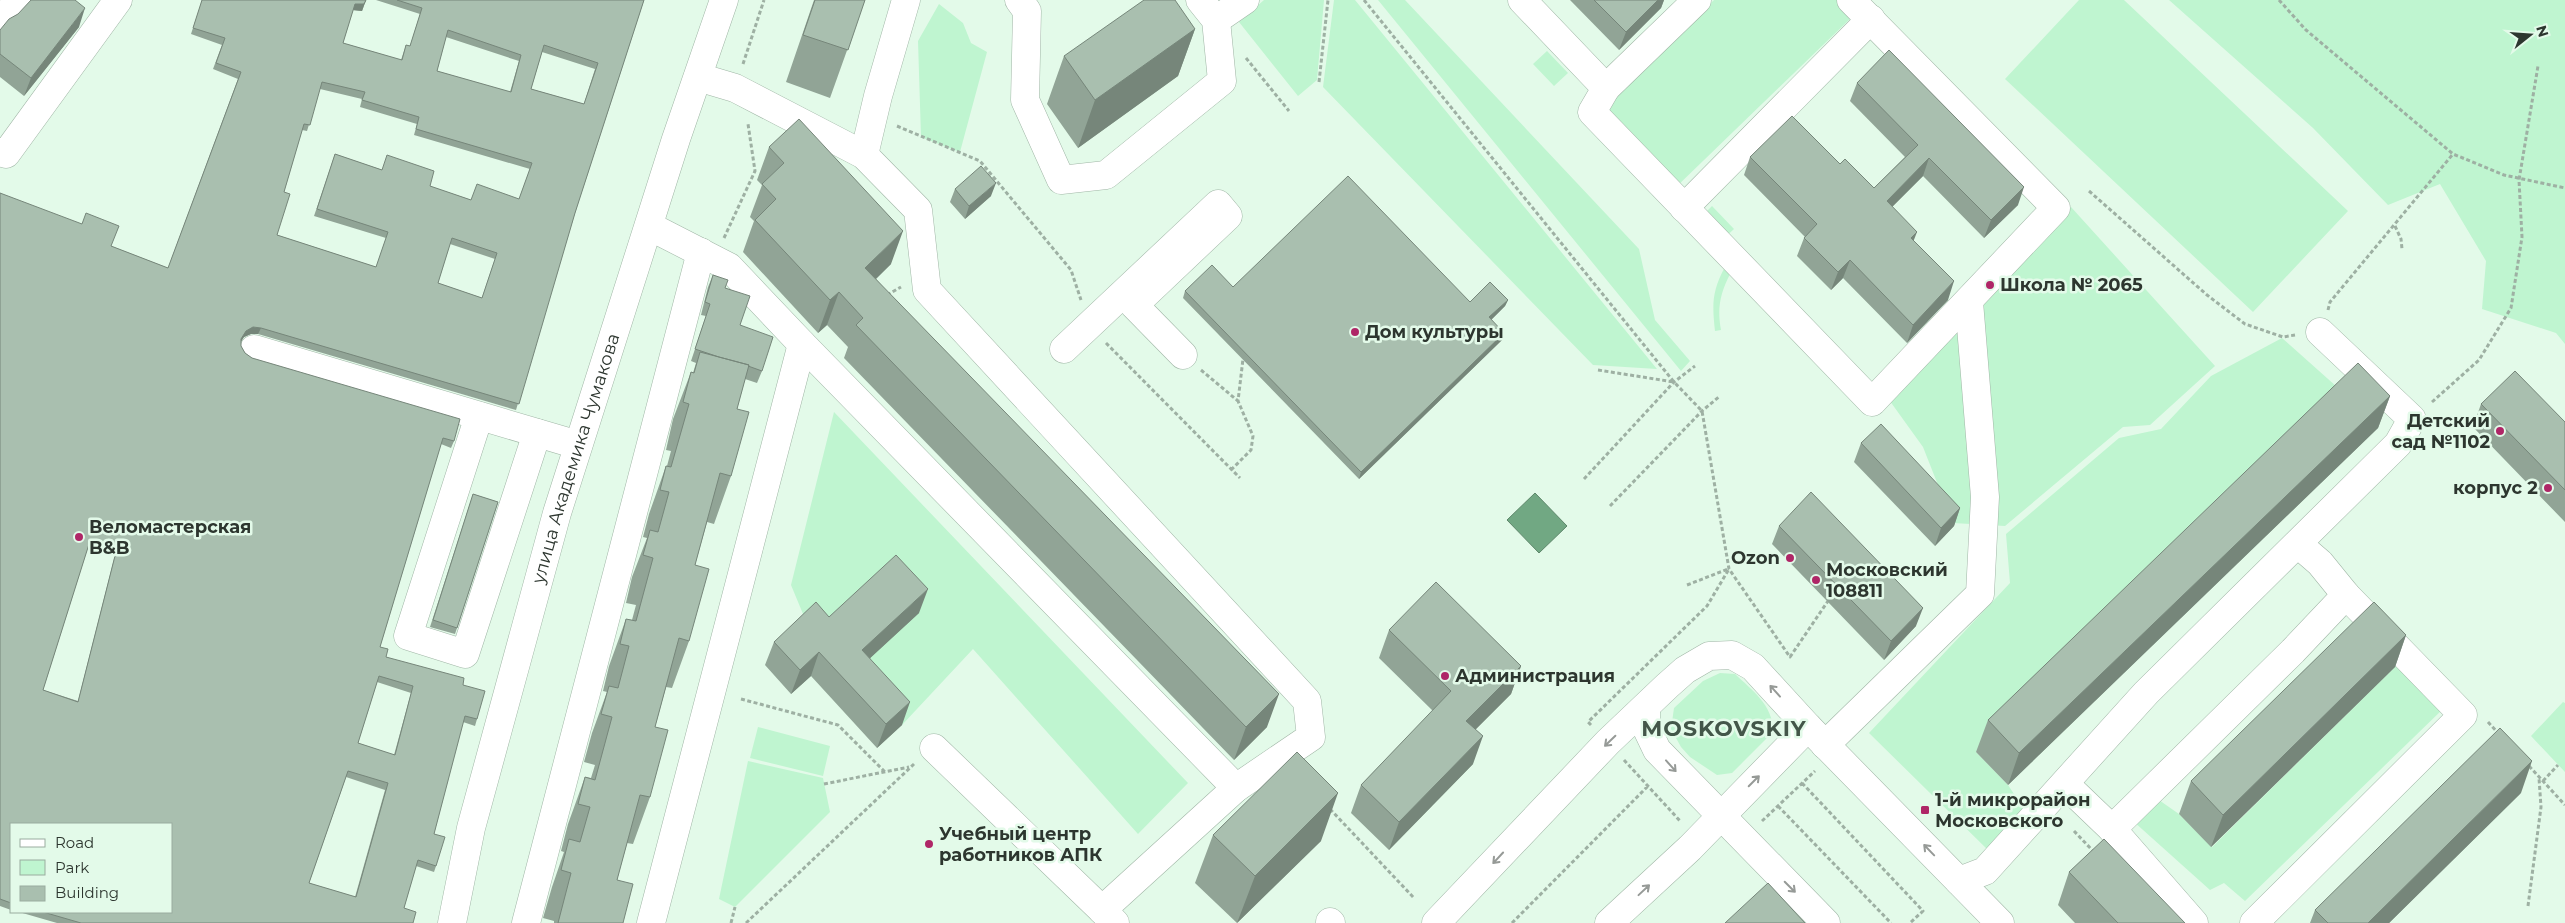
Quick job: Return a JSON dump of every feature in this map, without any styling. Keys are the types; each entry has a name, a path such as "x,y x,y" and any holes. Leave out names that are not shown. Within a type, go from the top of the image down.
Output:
{"street":[{"path":"0,22 19,0"},
{"path":"0,152 6,154 118,0"},
{"name":"улица Академика Чумакова","path":"452,923 471,828 557,513 676,139 724,0"},
{"path":"864,155 906,0"},
{"path":"1019,0 1027,11 1025,100 1061,180 1106,176 1222,81 1208,10 1245,0"},
{"path":"1522,0 1606,88"},
{"path":"1697,0 1606,88 1592,112 1872,402 1897,374 1969,302 2056,208 1852,0"},
{"path":"1684,208 1871,19"},
{"path":"698,77 735,88 864,155 918,210 926,290 1307,701 1311,737 1236,788 1108,916 926,755"},
{"path":"1064,350 1218,204 1228,216 1134,305 1183,355"},
{"path":"649,226 729,267 1236,788"},
{"path":"526,923 708,255"},
{"path":"1608,923 1698,840 1720,815 1822,742 1980,594 1986,497 1969,302"},
{"path":"1959,881 1985,870 2146,693 2398,444 2412,419 2320,332"},
{"path":"651,923 802,344"},
{"path":"254,348 578,445"},
{"path":"479,416 408,636 465,654 537,433"},
{"path":"2254,923 2463,715 2346,595 2320,563 2298,544"},
{"path":"2112,829 2294,651 2346,595"},
{"path":"1436,923 1608,742 1685,670 1709,656 1732,655 1753,667 1822,742 2000,923"},
{"path":"1646,708 1646,727 1657,750 1826,923"},
{"path":"2065,784 2112,829 2194,923"}],"path":[{"path":"708,255 756,171 745,108 735,88 764,0"},
{"path":"1319,82 1328,0"},
{"path":"1364,0 1674,382 1702,411 1729,569 1790,657 1828,602"},
{"path":"2279,0 2306,30 2453,154 2520,180 2565,188"},
{"path":"1246,57 1289,112"},
{"path":"2412,419 2479,360 2511,308 2522,237 2520,180 2538,66"},
{"path":"874,115 980,161 1071,270 1089,326 1240,478"},
{"path":"2090,191 2207,295 2245,324 2283,337 2320,332 2330,302 2453,154"},
{"path":"2395,226 2401,239 2402,249"},
{"path":"880,302 886,295 925,274"},
{"path":"1183,355 1238,401 1253,436 1251,450 1231,470"},
{"path":"1238,401 1243,360"},
{"path":"1584,478 1674,382 1695,366"},
{"path":"1598,370 1674,382"},
{"path":"1610,506 1702,411 1720,396"},
{"path":"1686,585 1729,569"},
{"path":"1698,840 1588,722 1707,606 1729,569"},
{"path":"741,700 838,725 885,772"},
{"path":"1743,840 1802,783 1822,742"},
{"path":"746,923 926,755"},
{"path":"2543,782 2558,765"},
{"path":"824,784 911,767"},
{"path":"2528,906 2541,807 2538,776"},
{"path":"1802,783 1923,911 1911,923"},
{"path":"1512,923 1648,786"},
{"path":"1327,806 1414,898"},
{"path":"1778,806 1891,923"},
{"path":"2067,824 2099,858"},
{"path":"731,923 735,907"}],"green space":[{"path":"1264,0 1324,0 1317,80 1298,96 1239,22"},
{"path":"1334,0 1355,0 1657,369 1593,365 1323,87"},
{"path":"1378,0 1405,0 1639,249 1655,320 1690,361 1681,371"},
{"path":"1714,0 1837,0 1853,16 1673,190 1599,112"},
{"path":"2079,0 2124,0 2348,211 2253,312 2005,79"},
{"path":"2169,0 2565,0 2565,344 2556,333 2482,309 2486,261 2440,184 2388,205 2313,128"},
{"path":"939,4 963,23 971,43 987,52 960,152 921,137 918,41"},
{"path":"1547,51 1568,73 1554,86 1533,64"},
{"path":"1712,206 1734,229 1722,240 1700,218"},
{"path":"2071,207 2215,366 2150,425 2123,427 2005,526 1953,523 1923,447 1887,397"},
{"path":"1725,267 1730,274 1720,301 1721,330 1715,331 1713,313 1715,291"},
{"path":"2282,338 2346,395 1976,752 2008,785 2026,812 1989,851 1869,733 2010,583 2006,534 2119,438 2161,429 2211,376"},
{"path":"834,412 1188,783 1138,834 973,649 902,725 808,626 791,585"},
{"path":"2397,665 2445,707 2245,901 2224,883 2210,890 2133,821 2156,798 2179,814 2212,847"},
{"path":"1720,673 1735,674 1761,699 1770,714 1773,732 1732,773 1717,775 1690,757 1681,747 1671,729 1674,708 1703,681"},
{"path":"2563,702 2565,703 2565,772 2531,736"},
{"path":"758,727 830,746 823,776 750,758"},
{"path":"748,761 823,778 830,812 735,907 719,899"}],"shaded area":[{"path":"1535,493 1567,526 1539,553 1507,520"}],"building":[{"path":"31,0 75,0 85,8 31,78 0,54 0,30 9,19 18,14"},
{"path":"202,0 366,0 364,4 355,4 343,43 402,60 406,45 410,46 422,8 397,0 644,0 575,213 519,404 261,328 253,327 246,331 241,339 241,346 245,353 252,358 460,419 454,441 443,438 380,647 388,649 386,657 464,678 463,685 485,691 477,719 465,716 434,834 445,837 436,866 418,860 404,908 416,912 413,923 81,923 46,913 172,913 172,823 10,823 10,903 0,899 0,193 82,224 86,213 119,226 111,246 168,268 241,72 216,63 225,38 193,28","holes":["448,30 521,55 511,92 437,71","544,45 598,63 584,104 531,89","322,82 365,92 362,100 419,117 416,129 532,163 519,199 477,184 471,200 430,186 434,171 387,155 382,170 335,154 317,209 388,232 376,267 277,235 290,194 284,192 304,124 310,125","452,238 497,253 482,298 438,283","90,541 117,548 78,702 43,690","379,676 413,686 395,755 358,743","348,771 388,783 356,897 309,883"]},
{"path":"815,0 865,0 848,50 803,35"},
{"path":"1144,0 1175,0 1195,29 1095,100 1064,56"},
{"path":"1594,0 1658,0 1626,32"},
{"path":"1889,50 2024,187 1991,220 1929,158 1887,201 1917,232 1911,238 1954,281 1913,325 1850,260 1838,272 1804,238 1817,224 1750,157 1792,116 1840,164 1845,159 1874,188 1918,145 1857,83"},
{"path":"799,119 903,231 865,268 1279,694 1246,727 856,325 863,318 839,292 830,300 755,220 776,199 762,184 784,163 769,147"},
{"path":"981,166 996,183 969,206 955,189"},
{"name":"Дом культуры","path":"1348,176 1470,302 1490,282 1508,300 1489,317 1504,333 1361,472 1185,291 1212,265 1233,287"},
{"path":"713,275 728,280 725,288 750,296 740,325 773,337 762,371 749,365 695,349 710,304 705,302"},
{"path":"700,352 749,365 737,409 749,412 731,476 720,473 695,565 709,569 689,641 679,638 655,727 668,730 650,797 640,795 617,880 633,884 623,923 558,923 571,873 561,870 569,839 580,842 590,807 578,804 585,777 595,780 612,717 601,714 609,686 618,688 629,646 620,644 626,619 636,621 653,558 643,555 650,530 658,532 669,492 660,490 666,466 671,467 689,404 683,402 691,372 694,373"},
{"path":"2358,363 2390,396 2019,753 1988,720"},
{"path":"2515,371 2565,422 2565,490 2481,404"},
{"path":"1881,424 1960,508 1941,528 1861,443"},
{"path":"1811,492 1923,608 1891,641 1779,526"},
{"path":"473,494 498,502 457,628 433,620"},
{"path":"896,555 928,589 862,650 910,702 886,724 819,652 800,670 774,642 816,602 829,617"},
{"path":"1436,582 1521,666 1466,721 1483,736 1399,822 1361,785 1451,691 1389,630"},
{"path":"2374,602 2406,635 2223,815 2191,781"},
{"path":"2500,728 2532,761 2368,923 2328,923 2315,910"},
{"path":"1297,752 1338,793 1255,876 1213,835"},
{"path":"2104,839 2185,923 2118,923 2069,872"},
{"path":"1768,883 1805,923 1725,923"}],"place":[{"name":"Школа № 2065","path":"1990,285"},
{"name":"Дом культуры","path":"1355,332"},
{"name":"Детский сад №1102","path":"2500,431"},
{"name":"корпус 2","path":"2548,488"},
{"name":"Веломастерская B&B","path":"79,537"},
{"name":"Ozon","path":"1790,558"},
{"name":"Московский 108811","path":"1816,580"},
{"name":"Администрация","path":"1445,676"},
{"name":"1-й микрорайон Московского","path":"1925,810"},
{"name":"Учебный центр работников АПК","path":"929,844"}],"district":[{"name":"MOSKOVSKIY","path":"1724,728"}]}
